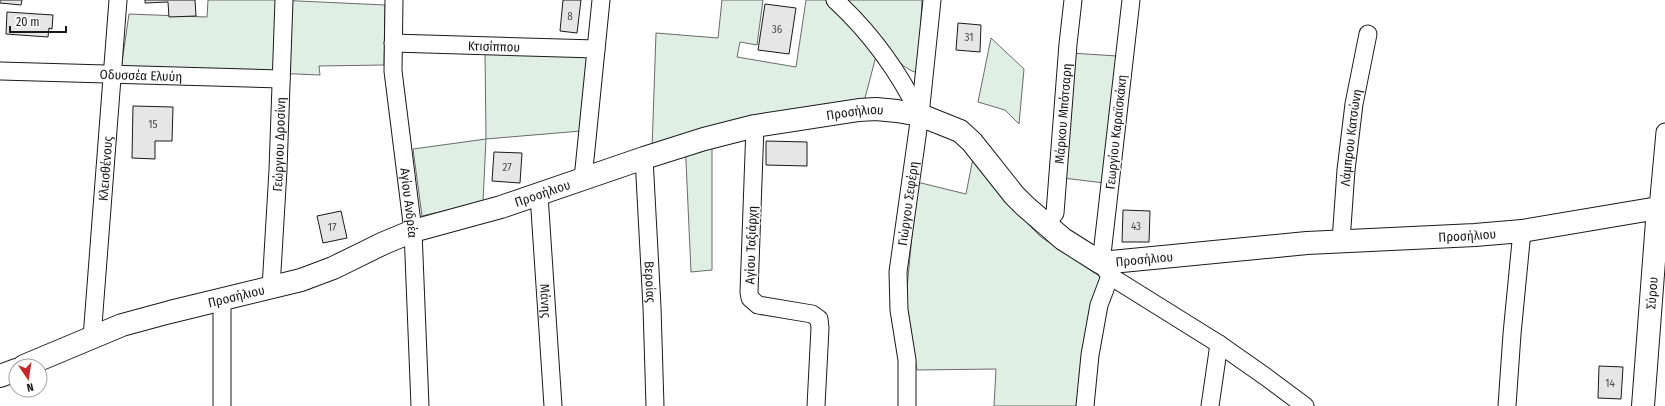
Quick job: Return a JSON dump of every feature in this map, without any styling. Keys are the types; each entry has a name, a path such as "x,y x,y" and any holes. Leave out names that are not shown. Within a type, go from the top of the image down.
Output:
{"street":[{"name":"Κλεισθένους","path":"92,338 118,0"},
{"name":"Γεώργιου Δροσίνη","path":"271,288 284,0"},
{"name":"Αγίου Ανδρέα","path":"394,0 393,71 413,231 420,406"},
{"path":"583,179 601,0"},
{"path":"835,0 859,22 882,51 906,85 920,115"},
{"name":"Γιώργου Σεφέρη","path":"907,406 907,360 899,310 898,272 920,115 932,0"},
{"name":"Μάρκου Μπότσαρη","path":"1046,224 1055,213 1068,44 1073,0"},
{"name":"Γεωργίου Καραϊσκάκη","path":"1085,406 1090,355 1106,270 1131,0"},
{"name":"Λάμπρου Κατσώνη","path":"1341,242 1346,170 1354,104 1368,34"},
{"name":"Κτισίππου","path":"393,43 596,49"},
{"name":"Οδυσσέα Ελυύη","path":"0,72 281,79"},
{"name":"Προσήλιου","path":"43,358 122,325 301,280 333,268 384,243 413,231 472,216 539,195 644,158 704,139 755,126 859,110 897,111 920,115 960,131 979,150 1014,195 1063,239 1106,270 1307,243 1475,236 1522,231 1662,208"},
{"name":"Αγίου Ταξιάρχη","path":"755,126 750,298 758,305 812,314 819,319 820,328 816,406"},
{"name":"Σύρου","path":"1643,406 1662,208 1665,132"},
{"name":"Βεροίας","path":"644,158 652,307 655,406"},
{"name":"Μάνης","path":"539,195 553,406"},
{"path":"1507,406 1522,231"},
{"path":"1106,270 1266,376 1305,406"},
{"path":"222,299 222,406"},
{"path":"1210,406 1219,344"}],"green space":[{"path":"208,0 277,0 385,5 384,65 319,66 320,75 199,70 121,69 129,14 207,17"},
{"path":"722,0 763,0 757,45 740,42 737,57 796,67 806,0 922,0 919,60 917,73 901,64 880,41 865,98 842,103 712,146 712,270 691,272 685,139 652,149 656,33 718,38"},
{"path":"991,38 1024,69 1019,124 1005,110 978,102"},
{"path":"485,52 587,55 581,131 486,139"},
{"path":"1071,53 1117,56 1104,183 1063,178"},
{"path":"486,139 483,202 422,216 413,149"},
{"path":"973,158 1003,199 1041,237 1101,277 1080,406 994,406 996,369 917,370 906,299 917,182 966,194"}],"building":[{"path":"0,0 22,0 21,5 0,3"},
{"path":"145,0 195,0 196,16 169,17 168,2 145,3"},
{"path":"563,0 581,0 577,33 560,31"},
{"path":"765,4 796,8 789,54 758,50"},
{"path":"7,12 53,15 52,29 49,28 48,37 6,34"},
{"path":"958,23 981,25 980,52 956,50"},
{"path":"133,106 173,107 172,141 155,141 155,159 132,158"},
{"path":"766,141 807,142 807,166 766,165"},
{"path":"494,152 522,153 520,183 492,181"},
{"path":"1123,210 1150,211 1149,242 1122,242"},
{"path":"341,211 347,238 323,243 317,216"},
{"path":"1599,366 1623,367 1621,399 1598,398"}]}
